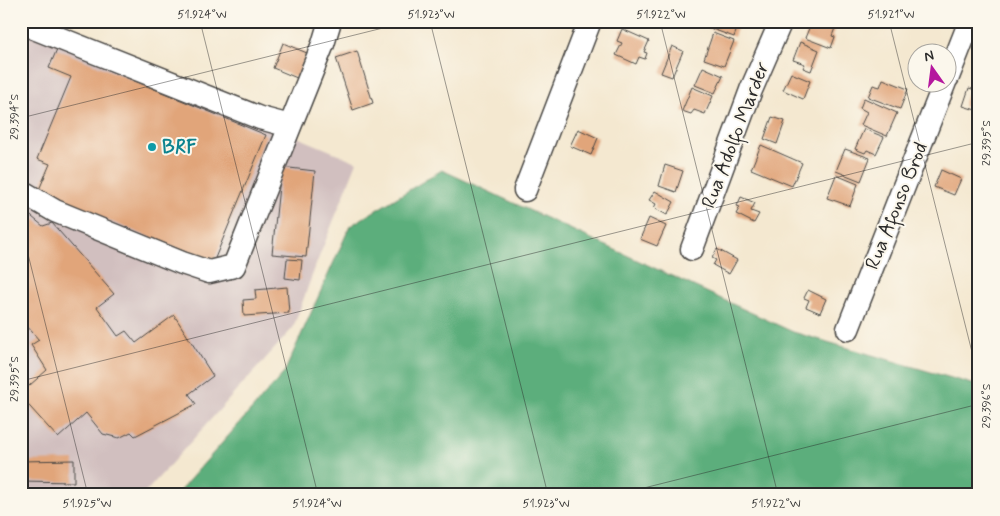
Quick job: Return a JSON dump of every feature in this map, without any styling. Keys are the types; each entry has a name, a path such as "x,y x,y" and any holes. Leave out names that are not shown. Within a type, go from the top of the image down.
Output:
{"street":[{"path":"21,191 55,211 182,264 209,272 234,266 323,44 330,21"},
{"path":"525,190 590,21"},
{"name":"Rua Adolfo Marder","path":"692,249 751,90 781,21"},
{"path":"958,52 970,21"},
{"path":"21,23 260,118 290,126"},
{"name":"Rua Afonso Brod","path":"848,329 941,92"}],"shaded area":[{"path":"21,21 357,162 293,328 143,495 21,495"}],"green space":[{"path":"442,170 793,332 979,386 979,495 176,495 284,373 350,226"}],"building":[{"path":"706,21 744,21 741,27 738,26 734,37 704,26"},
{"path":"812,21 818,21 835,28 832,36 835,37 831,48 805,38"},
{"path":"622,29 649,41 644,52 647,53 645,59 639,57 636,64 616,55 622,43 617,41"},
{"path":"713,33 734,41 724,66 704,59"},
{"path":"800,42 819,50 811,71 803,68 805,64 793,60"},
{"path":"283,43 307,53 297,78 273,68"},
{"path":"672,46 683,51 672,77 661,73"},
{"name":"BRF","path":"57,49 266,135 213,263 38,192 50,164 37,159 71,77 49,68"},
{"path":"357,51 373,103 353,110 336,58"},
{"path":"703,67 723,76 715,93 695,85"},
{"path":"791,73 810,81 803,99 783,90"},
{"path":"883,79 908,89 900,109 868,97 873,85 880,87"},
{"path":"692,87 713,96 705,114 694,110 691,114 682,111"},
{"path":"969,88 979,91 979,111 963,106"},
{"path":"864,98 897,113 887,136 861,125 867,112 860,108"},
{"path":"772,117 785,121 777,144 764,139"},
{"path":"578,129 598,138 591,155 570,146"},
{"path":"864,129 884,137 876,154 867,150 865,153 855,149"},
{"path":"761,145 802,163 792,186 751,169"},
{"path":"845,149 870,158 861,181 836,171"},
{"path":"665,165 683,171 676,192 659,186"},
{"path":"281,167 315,171 306,257 272,254"},
{"path":"941,170 961,179 954,195 934,187"},
{"path":"836,175 858,184 850,206 827,198"},
{"path":"655,191 674,202 667,215 654,208 656,204 649,200"},
{"path":"741,197 755,203 751,211 759,214 754,223 736,214 740,207 737,206"},
{"path":"21,208 43,226 52,223 114,294 97,307 118,336 126,331 136,343 174,315 213,376 189,394 196,404 135,436 131,432 119,438 103,434 86,413 58,438 21,397 21,393 47,370 31,345 39,340 21,319"},
{"path":"649,218 666,226 657,246 640,239"},
{"path":"717,249 737,260 729,274 713,265 716,260 712,258"},
{"path":"287,259 302,260 300,280 285,278"},
{"path":"287,287 289,313 244,316 243,300 256,299 255,290"},
{"path":"808,290 826,299 820,313 806,307 809,300 804,298"},
{"path":"74,460 74,482 21,481 21,461"}],"place":[{"name":"BRF","path":"152,147"}]}
